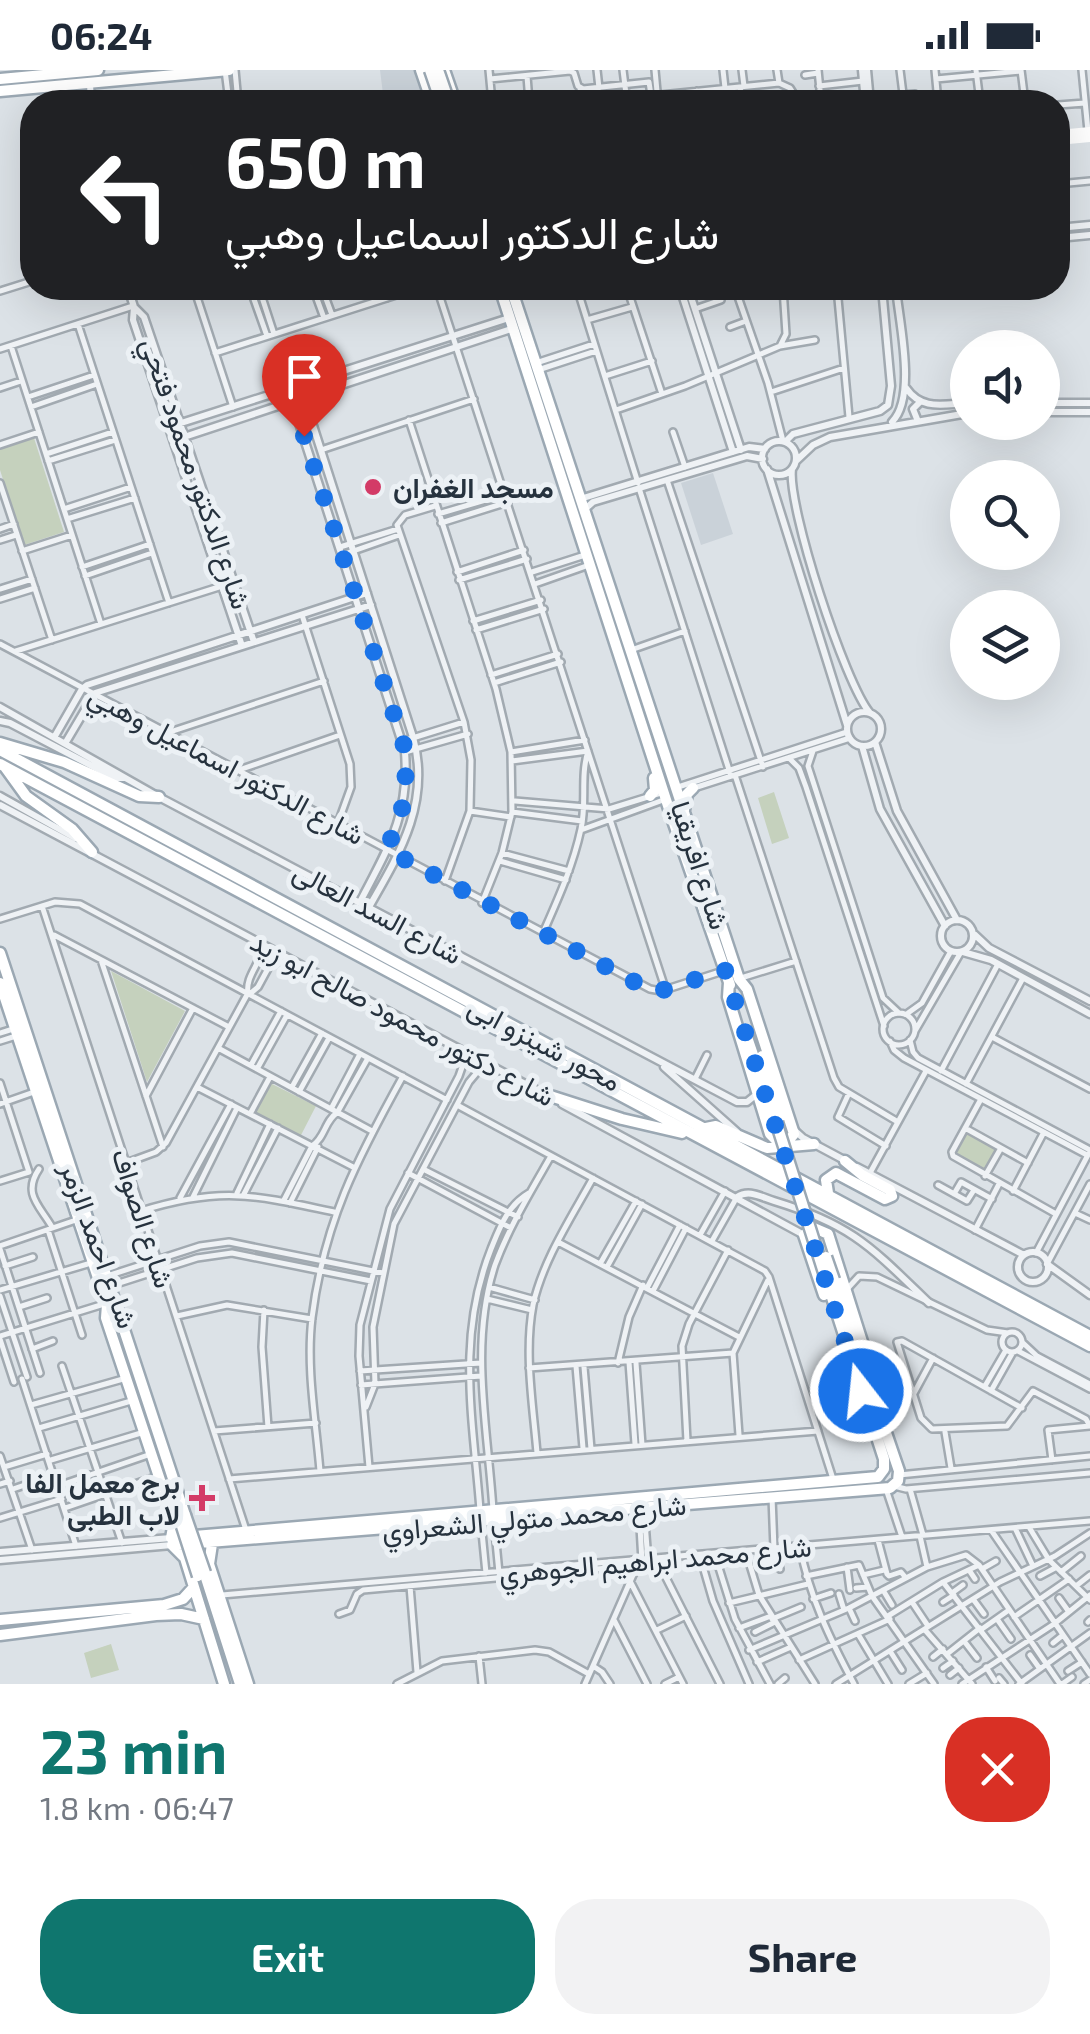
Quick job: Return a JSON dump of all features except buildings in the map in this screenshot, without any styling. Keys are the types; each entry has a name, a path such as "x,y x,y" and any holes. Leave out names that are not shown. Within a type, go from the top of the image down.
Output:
{"main road":[{"path":"0,91 98,70"},
{"path":"7,75 90,83 230,70"},
{"path":"421,70 428,90"},
{"path":"426,84 433,74 440,72"},
{"name":"شارع افريقيا","path":"504,300 664,796 731,977 747,989 793,1128 794,1134 788,1141 773,1138 757,1092 728,997 731,977 683,810 664,796"},
{"name":"شارع افريقيا","path":"516,300 671,774 664,796"},
{"path":"0,746 64,762 139,796 159,797"},
{"name":"محور شينزو ابى","path":"0,746 1090,1336"},
{"path":"2,765 31,800 72,829 89,851"},
{"name":"محور شينزو ابى","path":"2,765 1090,1346"},
{"path":"671,774 692,786 683,810"},
{"name":"شارع احمد الزمر","path":"0,953 192,1518 206,1533"},
{"path":"731,977 867,1390 893,1483"},
{"name":"شارع احمد الزمر","path":"0,985 107,1304 105,1315 174,1522 172,1542"},
{"path":"544,1094 622,1120 690,1134"},
{"path":"705,1128 716,1126 768,1148 814,1144"},
{"path":"829,1194 826,1180 836,1172 886,1199 892,1196 890,1190 845,1161"},
{"path":"814,1228 828,1234 874,1380 867,1390 854,1383 804,1235 814,1228"},
{"path":"112,1280 244,1684"},
{"path":"107,1304 228,1684"},
{"name":"شارع محمد متولي الشعراوي","path":"172,1542 206,1533 271,1534 868,1480 878,1477 885,1464 867,1390"},
{"name":"شارع محمد متولي الشعراوي","path":"549,1510 641,1508 893,1483"},
{"path":"174,1522 182,1524 192,1518"},
{"name":"شارع محمد متولي الشعراوي","path":"172,1542 212,1544 253,1533"},
{"path":"172,1542 188,1568 228,1684"},
{"path":"212,1544 208,1560 244,1684"},
{"path":"188,1568 197,1561 208,1560"},
{"path":"0,1620 141,1608 178,1601 194,1587"},
{"path":"178,1601 181,1614"},
{"path":"0,1634 181,1614 204,1619"}],"street":[{"path":"489,70 491,90"},
{"path":"597,70 599,88"},
{"path":"623,70 625,90"},
{"path":"723,70 726,88"},
{"path":"742,70 742,90"},
{"path":"777,70 779,83"},
{"path":"864,70 865,90"},
{"path":"935,70 937,90"},
{"path":"936,80 1022,70"},
{"path":"1082,70 1089,133"},
{"path":"490,80 571,71 580,88 649,82 652,90"},
{"path":"805,75 818,72 819,90"},
{"path":"527,75 528,90"},
{"path":"819,86 863,81"},
{"path":"90,83 90,90"},
{"path":"707,90 779,83 791,90"},
{"path":"1070,104 1085,103"},
{"name":"شارع الدكتور محمود فتحي","path":"131,300 133,320 242,646"},
{"path":"198,300 233,407"},
{"path":"255,300 270,335"},
{"path":"263,300 270,335"},
{"path":"317,300 324,318"},
{"path":"326,300 332,315"},
{"path":"216,352 380,300"},
{"path":"442,300 666,989 796,961"},
{"path":"580,300 834,1078 840,1088 898,1122"},
{"path":"632,300 662,395"},
{"path":"684,300 737,451"},
{"path":"692,300 712,374"},
{"path":"695,309 722,300"},
{"path":"738,300 784,441 793,447 793,502 850,683 881,728 875,742 893,803 957,920 968,924 989,948 1090,1001"},
{"path":"780,346 786,334 782,300"},
{"path":"838,300 849,417"},
{"path":"883,300 890,400 880,410 773,442 762,459 848,731 862,746 880,810 945,926"},
{"path":"887,425 902,410 905,386 897,300"},
{"path":"587,320 634,306"},
{"path":"0,349 133,307"},
{"name":"شارع الدكتور محمود فتحي","path":"133,307 144,317 254,642"},
{"path":"730,326 746,321"},
{"path":"171,426 454,336 512,323"},
{"path":"175,440 457,347 512,323"},
{"path":"78,324 169,602"},
{"path":"616,410 780,346 815,340"},
{"path":"11,346 101,624"},
{"path":"537,367 595,347"},
{"path":"606,376 652,361"},
{"path":"771,392 844,368"},
{"path":"28,397 94,376"},
{"path":"0,388 22,381"},
{"path":"31,407 97,384"},
{"path":"300,385 417,749 418,796 408,836 369,907"},
{"path":"905,386 920,402 950,405"},
{"path":"288,389 406,752 405,800 387,850 360,902"},
{"path":"321,450 474,399"},
{"path":"917,420 913,409 920,402"},
{"path":"1060,403 1090,403"},
{"path":"1060,412 1090,412"},
{"path":"767,469 779,474 824,439 950,415"},
{"path":"409,420 492,679 511,752 512,814 501,857 482,903"},
{"path":"0,444 39,432"},
{"path":"673,432 686,468"},
{"path":"47,458 114,436"},
{"path":"582,504 737,451 765,449"},
{"path":"639,485 747,456 762,459"},
{"path":"667,480 762,763"},
{"path":"0,483 52,640"},
{"path":"64,509 131,487"},
{"path":"438,514 506,494"},
{"path":"67,520 134,498"},
{"path":"441,523 508,502"},
{"path":"435,506 405,515 399,521 398,532 468,734 470,811 445,881"},
{"path":"0,529 14,524"},
{"path":"341,551 398,532"},
{"path":"0,540 17,535"},
{"path":"22,551 72,535"},
{"path":"82,567 150,544"},
{"path":"458,576 524,550"},
{"path":"85,576 152,553"},
{"path":"458,576 527,558"},
{"path":"532,572 590,559"},
{"path":"535,584 590,559"},
{"path":"0,590 32,580"},
{"path":"14,652 222,586"},
{"path":"0,599 35,588"},
{"path":"52,740 84,687 367,593"},
{"path":"473,621 541,600"},
{"path":"66,742 95,693 371,605"},
{"path":"476,630 544,609"},
{"path":"302,614 350,764 352,787 338,823"},
{"path":"630,650 685,631"},
{"name":"شارع الدكتور اسماعيل وهبي","path":"0,644 482,903 650,990 666,989"},
{"path":"492,679 558,654"},
{"path":"492,679 560,662"},
{"path":"167,733 324,682"},
{"name":"شارع السد العالى","path":"0,707 52,740 66,742 159,797 659,1062 740,1103 750,1101 757,1092"},
{"path":"762,763 813,750 848,731 856,714 870,713"},
{"path":"0,722 52,740 115,778 126,777"},
{"path":"402,740 464,722"},
{"path":"581,830 664,796 848,731"},
{"path":"239,770 341,734"},
{"path":"406,752 468,734"},
{"path":"511,752 585,740"},
{"path":"862,746 875,742"},
{"path":"813,750 809,769 883,998 913,1020 915,1031"},
{"path":"512,760 588,751"},
{"path":"543,933 569,872 581,830 588,751"},
{"path":"790,758 800,772 896,1053 1067,1141"},
{"path":"800,772 809,769"},
{"path":"0,796 70,834 89,851"},
{"path":"513,800 609,809 664,796"},
{"name":"شارع دكتور محمود صالح ابو زيد","path":"0,805 804,1235"},
{"path":"470,811 582,821"},
{"path":"501,857 569,872"},
{"path":"501,857 566,880"},
{"path":"0,919 64,901 80,904 447,1100"},
{"name":"شارع الصواف","path":"42,906 214,1432 253,1533"},
{"path":"957,920 945,926 941,938 951,951 998,964 1090,1014"},
{"path":"890,1041 903,1044 910,1040 962,952 972,944 973,933"},
{"path":"52,934 228,1027"},
{"path":"248,993 246,985 263,952 261,942"},
{"path":"126,1163 163,1147 228,1027 248,993 258,988 277,951"},
{"path":"884,1026 889,1017 922,1003 951,951"},
{"path":"100,960 163,1147"},
{"path":"941,1071 998,964"},
{"path":"966,1084 1023,978"},
{"path":"146,1096 193,1008"},
{"path":"254,1068 284,1013"},
{"path":"0,1033 17,1032"},
{"path":"0,1041 17,1032"},
{"path":"291,1088 326,1035"},
{"path":"299,1092 326,1035"},
{"path":"992,1037 1090,1090"},
{"path":"910,1040 916,1055 941,1071 1089,1152 1036,1252 1024,1256 1018,1266 1020,1276 1028,1281 1070,1284"},
{"path":"218,1048 372,1131"},
{"path":"369,1467 360,1325 372,1271 388,1215 467,1053"},
{"path":"287,1202 360,1054"},
{"path":"695,1080 707,1055"},
{"path":"333,1113 368,1058"},
{"path":"365,1410 375,1384 373,1327 394,1224 469,1082 485,1062"},
{"path":"659,1062 746,1139"},
{"path":"870,1174 926,1070"},
{"path":"250,1114 270,1076"},
{"path":"320,1471 312,1319 334,1212 353,1167 403,1076"},
{"path":"459,1076 467,1076 469,1082"},
{"path":"0,1084 3,1103 30,1172"},
{"path":"198,1087 353,1167"},
{"path":"3,1103 36,1091"},
{"path":"849,1093 838,1117 886,1146"},
{"path":"981,1099 952,1156 1056,1214"},
{"path":"192,1197 234,1106"},
{"path":"180,1199 234,1106"},
{"path":"457,1106 761,1268 769,1277 834,1482"},
{"path":"240,1194 274,1126"},
{"path":"793,1128 814,1144 1024,1256"},
{"path":"965,1128 1028,1163"},
{"path":"1013,1191 1044,1132"},
{"path":"985,1176 1001,1148"},
{"path":"499,1572 481,1376 486,1299 512,1228 551,1156"},
{"path":"0,1171 2,1180 61,1163"},
{"path":"413,1164 518,1217"},
{"path":"39,1169 32,1178 32,1195 50,1229 82,1335"},
{"path":"408,1173 512,1228"},
{"path":"537,1453 530,1368 532,1310 558,1242 592,1178"},
{"path":"954,1194 960,1182 992,1199"},
{"path":"975,1230 1000,1184"},
{"path":"1038,1281 1046,1273 1047,1264 1090,1184"},
{"path":"938,1185 968,1201 974,1190"},
{"path":"700,1235 725,1191"},
{"path":"486,1574 467,1364 476,1292 501,1222 529,1193"},
{"path":"712,1241 736,1197 750,1193 844,1228 879,1253 929,1303"},
{"path":"141,1211 180,1199 240,1194 334,1212"},
{"path":"604,1266 639,1203"},
{"path":"1075,1213 1090,1220"},
{"path":"40,1373 0,1248 79,1219"},
{"path":"618,1363 626,1328 683,1227"},
{"path":"112,1280 157,1259 229,1242 384,1273"},
{"path":"558,1242 739,1337"},
{"path":"687,1441 681,1358 685,1335 728,1250"},
{"path":"1036,1252 1070,1284 1090,1295"},
{"path":"112,1280 209,1255 232,1253 382,1283"},
{"path":"5,1266 33,1257"},
{"path":"76,1546 0,1293 94,1262"},
{"path":"846,1291 856,1278 872,1275 990,1332 1010,1349 1090,1386"},
{"path":"739,1436 733,1354 769,1277"},
{"path":"490,1287 535,1300"},
{"path":"19,1308 47,1298"},
{"path":"486,1299 532,1310"},
{"path":"14,1382 0,1338 107,1304"},
{"path":"176,1316 219,1305 312,1319"},
{"path":"264,1309 262,1347 268,1427"},
{"path":"990,1332 1016,1333 1037,1356 1090,1386"},
{"path":"1008,1333 1010,1349"},
{"path":"32,1348 53,1341"},
{"path":"1022,1408 902,1341 897,1342 926,1425 936,1431 1007,1426 1022,1408 1035,1391 1086,1420 1090,1426 1048,1430 1052,1460"},
{"path":"988,1389 1010,1349 1022,1342"},
{"path":"530,1368 733,1354"},
{"path":"913,1394 933,1358"},
{"path":"632,1362 639,1445"},
{"path":"360,1370 481,1363"},
{"path":"0,1368 8,1365"},
{"path":"62,1366 122,1542"},
{"path":"580,1366 587,1449"},
{"path":"361,1385 481,1376"},
{"path":"32,1406 126,1378"},
{"path":"39,1428 134,1400"},
{"path":"214,1432 316,1423"},
{"path":"230,1479 818,1431"},
{"path":"944,1431 950,1468"},
{"path":"4,1467 144,1432"},
{"path":"58,1486 151,1454"},
{"path":"0,1456 32,1550"},
{"name":"شارع محمد متولي الشعراوي","path":"893,1483 950,1468 1090,1456"},
{"path":"1009,1463 1010,1480"},
{"name":"شارع محمد متولي الشعراوي","path":"893,1483 910,1488 1090,1474"},
{"path":"0,1484 54,1475"},
{"path":"65,1508 158,1476"},
{"path":"893,1483 902,1538"},
{"path":"910,1488 927,1567"},
{"path":"772,1497 780,1569"},
{"path":"0,1518 62,1498"},
{"path":"585,1684 631,1578 645,1561 641,1508"},
{"name":"شارع محمد ابراهيم الجوهري","path":"219,1596 1090,1521"},
{"path":"912,1602 926,1628 968,1682 1089,1598 1049,1560 1029,1527"},
{"path":"1015,1528 1033,1566"},
{"path":"991,1530 1082,1662 1090,1677 1084,1684"},
{"path":"836,1684 994,1586 1049,1560 1090,1534"},
{"path":"878,1540 884,1570 889,1576 901,1572 906,1578"},
{"path":"0,1552 172,1542"},
{"path":"0,1560 172,1542"},
{"path":"800,1547 820,1620 854,1684"},
{"path":"746,1552 759,1596 813,1681 804,1684"},
{"path":"716,1554 729,1603 749,1650 774,1684 785,1678"},
{"path":"749,1650 846,1609 927,1567 966,1555 981,1567 1029,1640 1040,1684"},
{"path":"700,1556 718,1616 749,1684"},
{"path":"1040,1576 1081,1556"},
{"path":"658,1560 720,1684"},
{"path":"799,1660 888,1618 943,1582 996,1561"},
{"path":"729,1603 858,1564 872,1596 934,1684"},
{"path":"847,1566 860,1602"},
{"path":"339,1614 350,1610 360,1592 619,1567 631,1578 681,1680 665,1684"},
{"path":"864,1576 884,1570"},
{"path":"970,1570 975,1579"},
{"path":"1076,1586 1090,1575"},
{"path":"1014,1618 1069,1580"},
{"path":"943,1582 1020,1683 1088,1635 1081,1629"},
{"path":"943,1602 963,1585"},
{"path":"410,1586 418,1672"},
{"path":"854,1591 868,1586"},
{"path":"883,1590 892,1605"},
{"path":"812,1599 835,1594 855,1621"},
{"path":"1060,1598 1069,1612"},
{"path":"973,1599 984,1614"},
{"path":"739,1628 801,1607"},
{"path":"933,1657 1009,1610"},
{"path":"911,1616 918,1612"},
{"path":"656,1631 686,1616"},
{"path":"614,1619 646,1684"},
{"path":"755,1632 773,1619"},
{"path":"997,1619 1011,1639"},
{"path":"858,1634 888,1684"},
{"path":"1052,1643 1063,1635"},
{"path":"964,1641 977,1658"},
{"path":"756,1662 791,1647"},
{"path":"397,1684 442,1661 546,1651 590,1674"},
{"path":"890,1652 902,1670"},
{"path":"1030,1654 1039,1669 1061,1684 1082,1662"},
{"path":"479,1656 482,1684"},
{"path":"943,1668 953,1661"},
{"path":"593,1666 610,1684"},
{"path":"950,1675 959,1668"},
{"path":"986,1668 999,1681"},
{"path":"910,1684 927,1672"}],"shaded area":[{"path":"380,70 417,70 424,90 382,90"},
{"path":"713,473 733,534 701,545 681,483"}],"green space":[{"path":"34,438 64,532 24,545 0,470 0,449"},
{"path":"774,792 789,838 772,844 758,798"},
{"path":"111,971 185,1011 147,1082"},
{"path":"268,1082 316,1106 300,1137 253,1113"},
{"path":"966,1132 997,1150 985,1172 954,1155"},
{"path":"111,1644 119,1670 91,1678 84,1653"}],"place":[{"name":"مسجد الغفران","path":"373,487"},
{"name":"برج معمل الفا لاب الطبى","path":"202,1498"}],"route":[{"path":"304,436 406,752 405,800 387,850 650,990 663,990 725,970 861,1391"}]}
